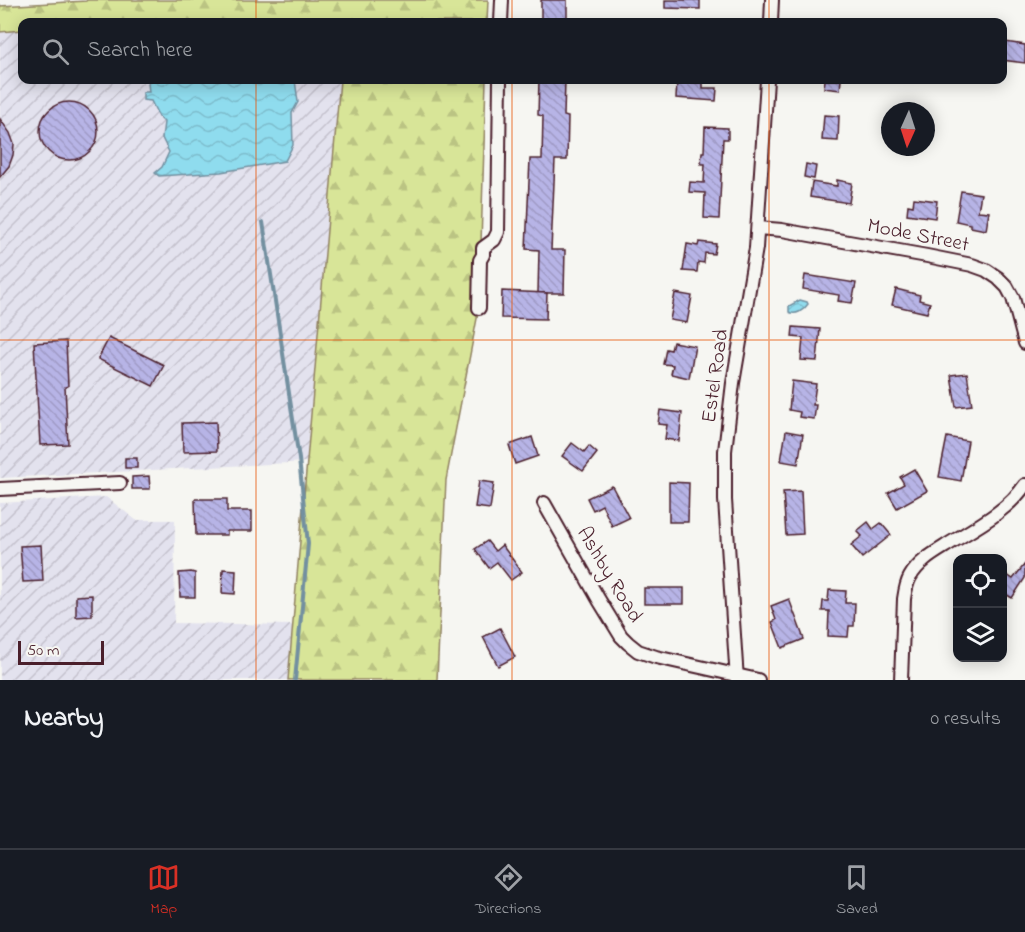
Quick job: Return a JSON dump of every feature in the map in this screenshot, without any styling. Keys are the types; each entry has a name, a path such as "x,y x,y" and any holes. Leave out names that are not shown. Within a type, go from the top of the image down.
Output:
{"street":[{"path":"501,18 502,0"},
{"path":"771,18 772,0"},
{"path":"478,308 480,260 483,248 494,240 498,232 500,84"},
{"name":"Estel Road","path":"736,678 725,500 725,451 733,383 756,248 767,84"},
{"name":"Mode Street","path":"758,228 782,230 927,256 986,270 1007,287 1013,298 1025,343"},
{"path":"0,489 120,483"},
{"path":"901,680 904,599 910,577 920,564 932,555 1002,510 1025,485"},
{"name":"Ashby Road","path":"544,503 599,600 621,636 628,643 643,653 657,657 736,678 758,680"}],"shaded area":[{"path":"18,30 18,84 340,84 307,462 0,478 0,32"},
{"path":"106,497 136,520 175,520 174,623 293,625 288,680 0,680 0,503"}],"green space":[{"path":"488,0 487,18 18,18 18,30 0,32 0,6 86,1"},
{"path":"340,84 486,84 479,308 446,480 437,680 288,680"}],"water":[{"path":"148,84 296,84 298,102 292,113 293,145 285,161 221,172 159,176 155,173 162,167 169,152 162,138 164,122 151,101 143,100 143,92 149,92"},
{"path":"800,300 808,304 800,312 789,312 789,306"}],"building":[{"path":"541,0 567,0 567,18 541,18"},
{"path":"665,0 700,0 700,9 665,8"},
{"path":"1007,42 1025,45 1025,63 1007,61"},
{"path":"539,84 565,84 564,116 568,117 567,160 555,160 551,250 565,250 564,293 538,293 539,250 526,249 530,159 542,159 543,116 538,115"},
{"path":"677,84 703,84 703,88 717,88 716,101 676,98"},
{"path":"824,84 841,84 840,90 824,88"},
{"path":"69,102 80,104 93,115 98,131 96,142 85,155 69,160 58,158 45,147 40,131 42,120 53,107"},
{"path":"824,115 839,116 838,141 822,140"},
{"path":"0,119 10,133 14,144 9,166 0,177"},
{"path":"705,127 728,128 728,139 723,139 719,219 704,218 705,193 689,192 690,182 704,183 705,164 701,164"},
{"path":"806,164 816,166 814,179 804,177"},
{"path":"837,180 852,183 849,203 810,197 812,182 837,186"},
{"path":"961,191 981,194 978,211 989,212 986,230 956,221"},
{"path":"914,198 937,201 935,218 907,214 908,205 913,206"},
{"path":"699,242 716,244 714,254 705,253 704,263 698,262 697,272 683,271 687,244 698,246"},
{"path":"805,275 856,283 852,303 838,301 839,295 803,289"},
{"path":"896,289 920,295 919,300 930,303 927,313 892,305"},
{"path":"502,291 547,293 546,319 501,318"},
{"path":"675,293 692,296 687,323 670,320"},
{"path":"793,327 820,329 817,361 801,360 803,338 792,337"},
{"path":"109,338 164,365 153,386 98,359"},
{"path":"66,341 68,386 65,387 68,444 40,445 34,343"},
{"path":"673,342 695,346 689,378 671,374 673,365 663,364 666,349 671,350"},
{"path":"967,373 972,405 956,407 951,375"},
{"path":"792,381 816,384 814,419 799,417 800,412 789,410"},
{"path":"660,410 682,413 679,441 665,439 667,425 658,424"},
{"path":"216,422 217,451 183,452 182,423"},
{"path":"786,431 803,434 798,464 781,461"},
{"path":"532,437 538,456 515,464 509,445"},
{"path":"947,437 968,441 961,481 939,477"},
{"path":"572,443 584,452 589,446 597,453 583,471 562,456"},
{"path":"125,458 137,458 137,468 125,468"},
{"path":"914,469 927,491 897,508 888,493 904,484 900,477"},
{"path":"149,476 150,489 132,489 132,477"},
{"path":"479,481 494,483 490,509 475,507"},
{"path":"669,482 689,483 688,522 669,522"},
{"path":"612,486 629,518 612,526 602,505 593,510 587,498"},
{"path":"801,491 803,534 786,535 783,492"},
{"path":"195,499 227,499 227,511 252,511 252,531 227,531 227,535 196,535"},
{"path":"868,522 873,529 881,523 891,535 862,558 851,545 862,536 857,531"},
{"path":"487,541 495,551 502,545 522,572 511,580 497,562 489,568 475,549"},
{"path":"41,545 43,581 23,582 20,546"},
{"path":"1025,564 1025,578 1012,598 1007,595 1007,575 1013,579"},
{"path":"223,569 236,570 235,594 222,593"},
{"path":"179,573 195,573 195,597 180,597"},
{"path":"644,588 684,588 684,604 644,604"},
{"path":"829,590 846,591 845,603 855,603 854,626 849,626 848,637 828,636 829,611 822,611 823,601 828,601"},
{"path":"92,595 92,616 76,617 76,596"},
{"path":"789,599 804,639 782,648 772,622 776,620 771,606"},
{"path":"500,628 515,657 498,666 483,637"}],"waterway":[{"path":"263,222 299,459 308,544 295,680"}]}
